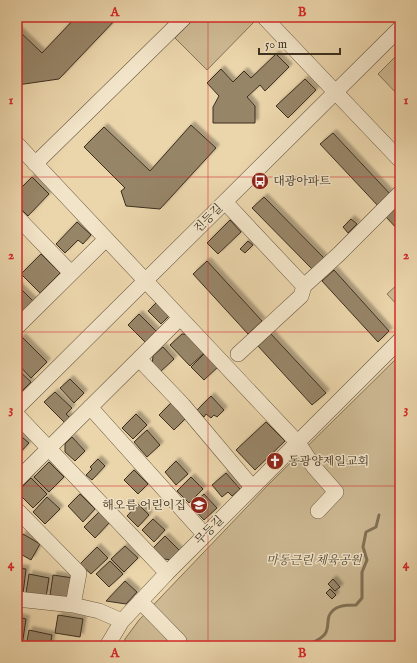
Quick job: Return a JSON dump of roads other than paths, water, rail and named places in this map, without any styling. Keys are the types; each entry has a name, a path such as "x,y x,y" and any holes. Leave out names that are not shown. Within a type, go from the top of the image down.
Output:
{"street":[{"path":"35,164 185,17"},
{"path":"264,17 400,160"},
{"name":"진등길","path":"17,408 400,28"},
{"path":"17,144 298,443 314,467 336,492 318,511"},
{"path":"238,354 301,296 304,286 339,254 400,193"},
{"path":"225,202 304,286"},
{"path":"17,217 71,273"},
{"path":"17,327 106,239"},
{"path":"17,480 180,318"},
{"name":"무등길","path":"108,643 122,621 204,534 298,443 400,340"},
{"path":"139,359 183,405 252,487"},
{"path":"90,407 204,534"},
{"path":"17,415 167,573"},
{"path":"17,510 79,573 73,606"},
{"path":"17,599 99,611 122,621"},
{"path":"140,601 179,641"}],"waterway":[{"path":"307,646 325,634 331,612 344,606 356,605 362,598 362,572 367,560 363,547 366,532 376,527 379,515"}],"place":[{"name":"대광아파트","path":"260,181"},
{"name":"동광양제일교회","path":"275,461"},
{"name":"해오름 어린이집","path":"199,505"}],"park label":[{"name":"마동근린 체육공원","path":"314,560"}]}
